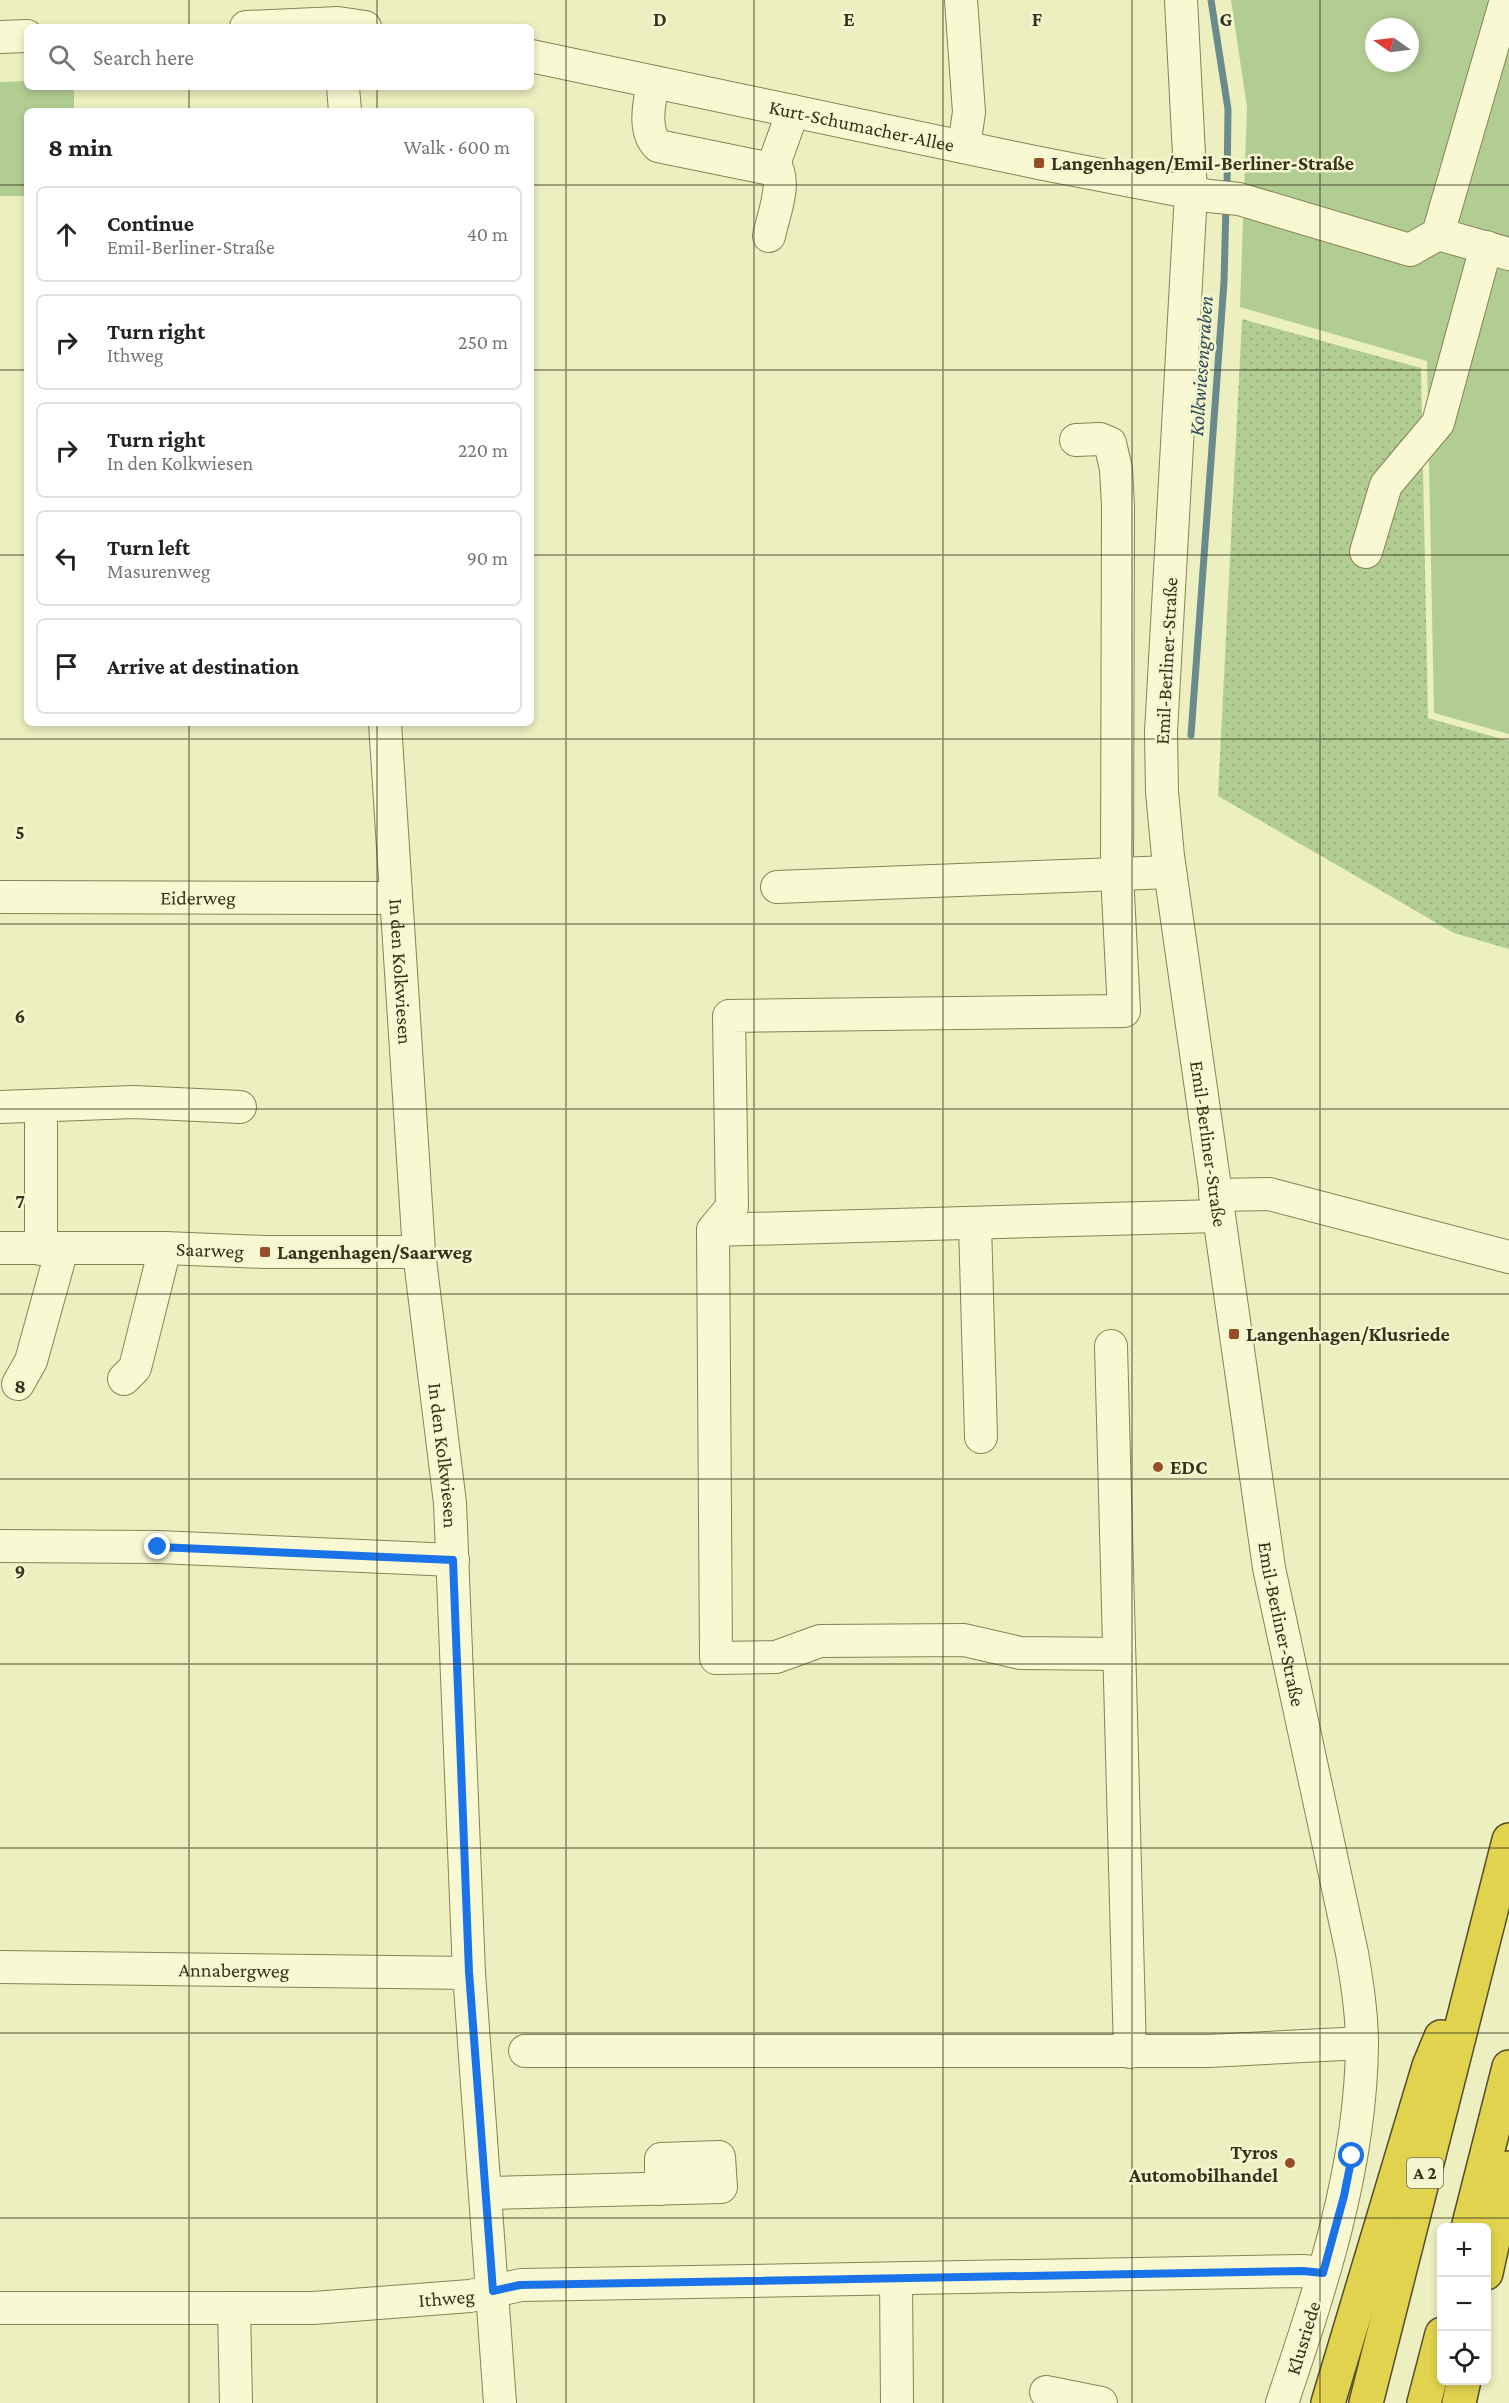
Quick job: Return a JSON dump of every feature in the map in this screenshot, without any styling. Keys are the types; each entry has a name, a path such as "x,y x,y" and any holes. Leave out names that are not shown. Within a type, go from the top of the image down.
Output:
{"highway":[{"name":"A 2","path":"1366,2403 1509,1840"},
{"path":"1328,2403 1429,2066 1483,1942"},
{"path":"1469,2223 1509,2067"},
{"path":"1491,2250 1509,2168"},
{"path":"1424,2403 1437,2353"},
{"path":"1459,2403 1463,2385"}],"street":[{"path":"961,0 969,112 964,147"},
{"name":"Emil-Berliner-Straße","path":"1181,0 1213,196 1161,732 1162,792 1170,872 1269,1568 1360,1998 1362,2043 1360,2096 1352,2156 1344,2196 1323,2273"},
{"path":"1366,552 1386,484 1438,423 1498,251 1438,234 1506,0"},
{"path":"283,24 345,19"},
{"path":"0,37 24,36"},
{"name":"Kurt-Schumacher-Allee","path":"534,57 964,147 1213,196 1410,250 1438,234"},
{"path":"653,81 649,119 653,141 658,146 766,168 774,164 793,111"},
{"path":"343,90 345,108"},
{"path":"769,236 780,185 779,170 774,164"},
{"path":"1076,440 1100,439 1110,443 1116,469 1118,506 1117,874 1124,1011 729,1016 732,1207 713,1230 716,1658 776,1657 820,1641 964,1640 1020,1653 1119,1654"},
{"name":"In den Kolkwiesen","path":"385,726 419,1252 450,1503 469,1972 500,2403"},
{"path":"777,887 1170,872"},
{"name":"Eiderweg","path":"0,897 396,898"},
{"path":"0,1107 134,1102 240,1107"},
{"path":"18,1384 31,1361 51,1249 41,1106"},
{"path":"713,1230 975,1224 1216,1205 1269,1194 1509,1257"},
{"path":"975,1224 981,1437"},
{"name":"Saarweg","path":"0,1248 419,1252"},
{"path":"124,1379 135,1368 165,1248"},
{"path":"1111,1346 1130,2052"},
{"path":"0,1546 158,1547 453,1560"},
{"name":"Annabergweg","path":"0,1967 469,1972"},
{"path":"525,2051 1130,2052 1268,2049 1362,2043"},
{"path":"486,2193 661,2189"},
{"name":"Ithweg","path":"0,2308 313,2308 470,2296 520,2285 1303,2271 1323,2273"},
{"name":"Klusriede","path":"1282,2403 1323,2273"},
{"path":"896,2279 897,2403"},
{"path":"234,2308 236,2403"},
{"path":"1046,2392 1101,2403"}],"green space":[{"path":"1231,0 1509,0 1509,734 1434,713 1427,361 1240,307 1247,107"},
{"path":"24,81 24,90 74,90 74,108 24,108 24,196 0,196 0,82"},
{"path":"1242,319 1421,368 1428,718 1509,741 1509,949 1454,933 1218,796"}],"waterway":[{"name":"Kolkwiesengraben","path":"1211,0 1228,109 1227,191"},
{"name":"Kolkwiesengraben","path":"1191,735 1224,282 1226,205"}],"place":[{"name":"Langenhagen/Emil-Berliner-Straße","path":"1039,163"},
{"name":"Langenhagen/Saarweg","path":"265,1252"},
{"name":"Langenhagen/Klusriede","path":"1234,1334"},
{"name":"EDC","path":"1158,1467"},
{"name":"Tyros Automobilhandel","path":"1290,2163"}],"route":[{"path":"158,1547 453,1560 469,1972 493,2291 520,2285 1303,2271 1323,2273 1344,2196 1352,2156"}]}
